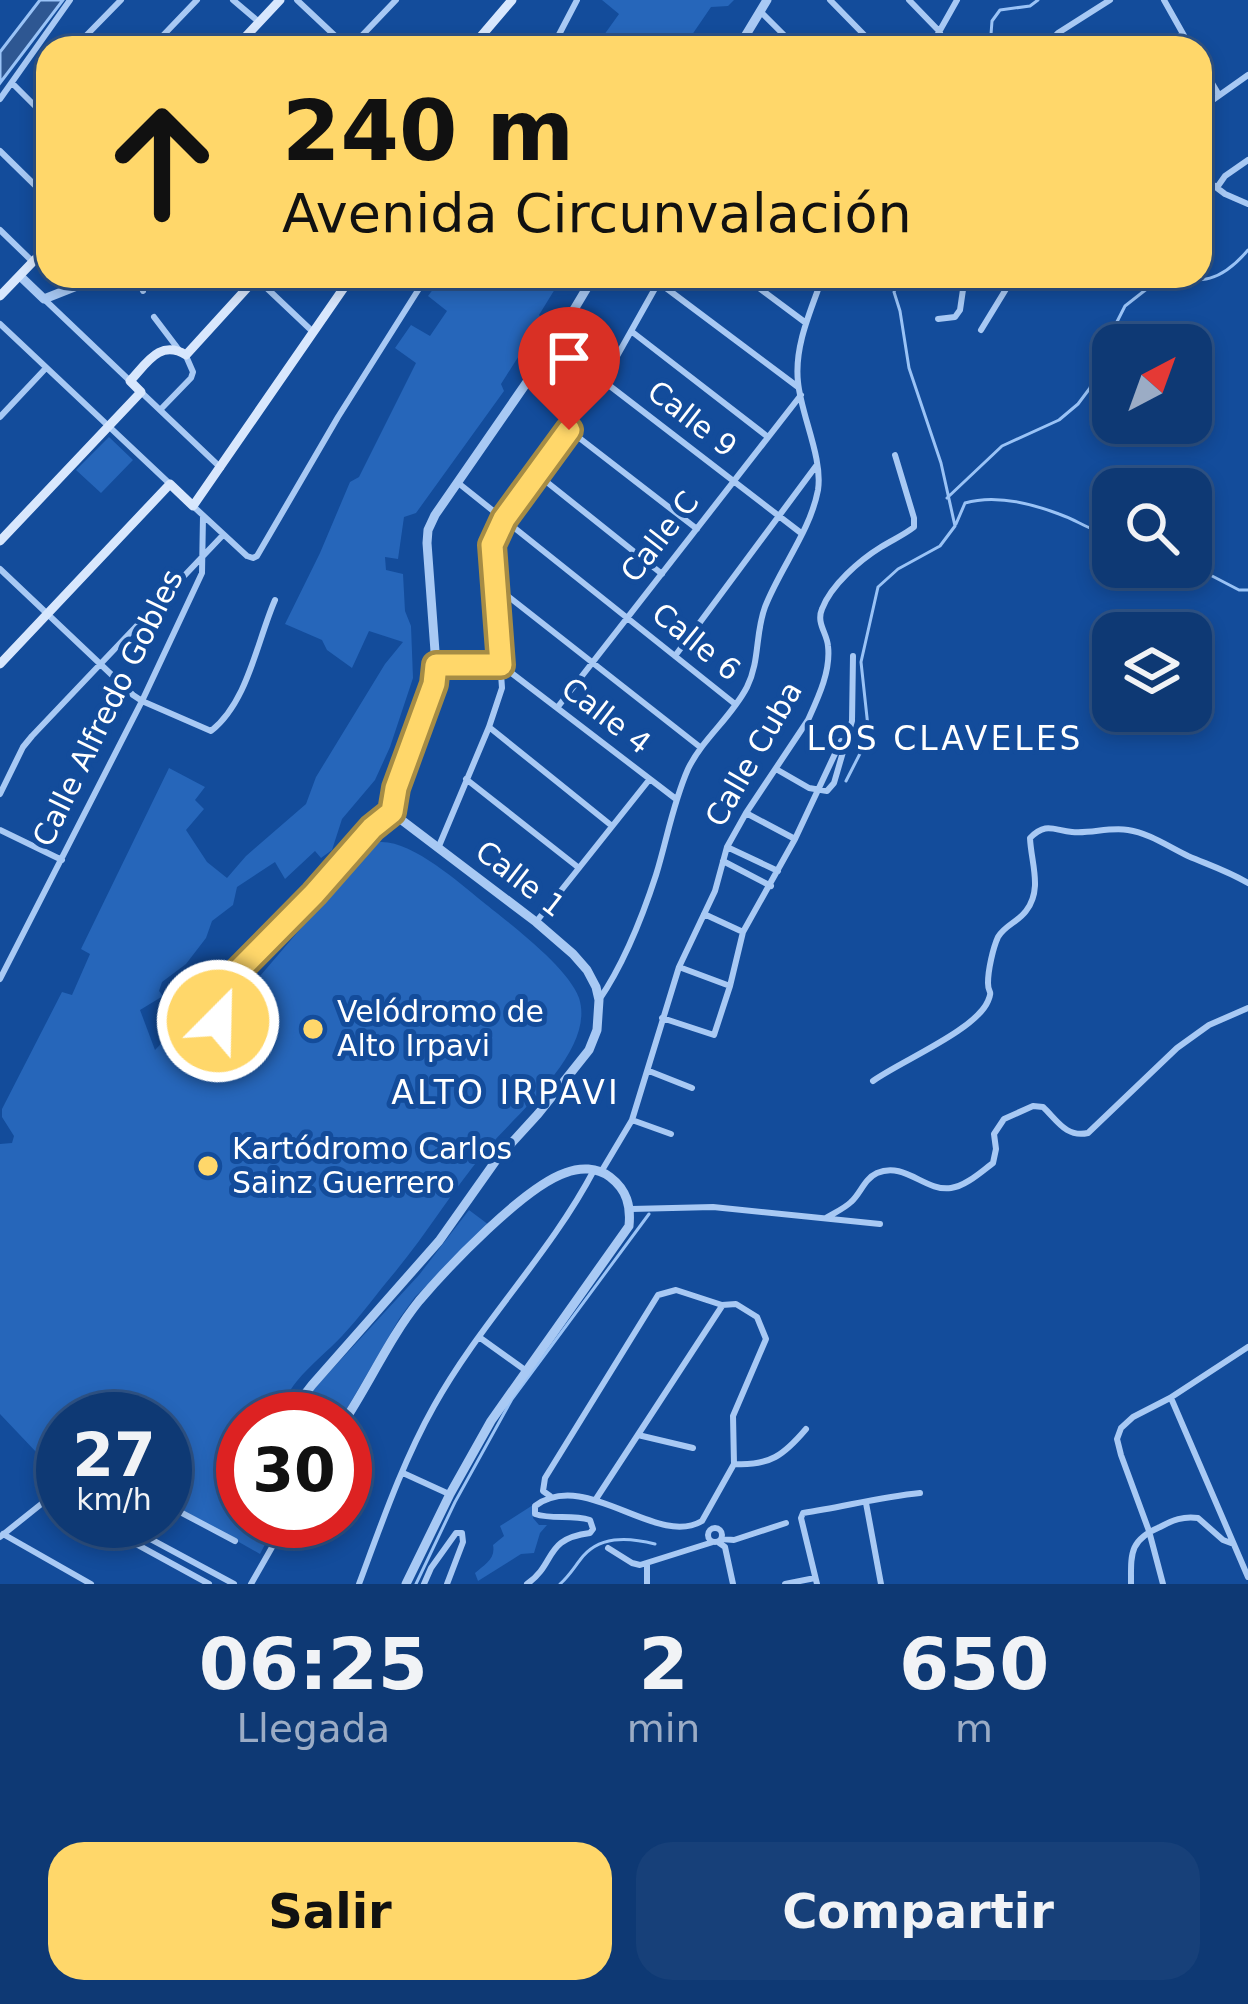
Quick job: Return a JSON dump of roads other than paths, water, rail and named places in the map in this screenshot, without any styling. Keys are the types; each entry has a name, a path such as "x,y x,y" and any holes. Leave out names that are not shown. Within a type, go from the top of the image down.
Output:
{"main road":[{"path":"247,36 280,0"},
{"path":"481,36 512,0"},
{"path":"0,296 36,259"},
{"path":"0,541 141,392 130,381 159,351 182,352 245,288"},
{"path":"0,664 170,484 193,506 344,288"}],"street":[{"path":"42,36 70,0"},
{"path":"86,36 121,0"},
{"path":"162,36 197,0"},
{"path":"233,0 259,22"},
{"path":"297,0 336,36"},
{"path":"361,36 396,0"},
{"path":"558,36 577,0"},
{"path":"745,36 767,0"},
{"path":"830,0 865,36"},
{"path":"909,0 940,32"},
{"path":"938,36 957,0"},
{"path":"1055,36 1110,0"},
{"path":"1164,0 1180,36"},
{"path":"760,11 785,36"},
{"path":"0,99 36,45"},
{"path":"1212,100 1248,75"},
{"path":"12,83 36,107"},
{"path":"1212,83 1219,95"},
{"path":"0,151 36,186"},
{"path":"1218,186 1248,160"},
{"path":"1212,182 1248,204"},
{"path":"0,230 33,262"},
{"path":"20,276 130,381"},
{"path":"44,299 72,288"},
{"path":"268,288 315,333"},
{"path":"193,506 223,536 253,558 257,556 419,288"},
{"path":"218,1021 220,995 236,973 392,812 396,788 434,684 428,530 586,288"},
{"path":"438,846 502,688 492,545 504,519 603,381 655,288"},
{"path":"671,288 800,391"},
{"path":"759,288 806,323"},
{"path":"307,1392 440,1240 497,1159 589,1050 597,1030 599,1000 634,934 676,799 700,747 745,692 758,655 763,613 817,492 819,474 800,391 798,358 819,288"},
{"path":"938,320 955,317 963,288"},
{"path":"981,330 1007,288"},
{"path":"154,317 193,372 160,410"},
{"path":"0,324 170,484"},
{"path":"631,331 768,437"},
{"name":"Calle 9","path":"554,343 801,533"},
{"path":"0,417 46,368"},
{"name":"Calle C","path":"556,708 800,391"},
{"path":"141,392 220,468"},
{"path":"569,430 697,529"},
{"name":"Calle Cuba","path":"359,1584 434,1406 632,1120 679,968 715,891 727,847 808,720 824,678 828,644 820,620 822,609 861,562 914,527 896,454"},
{"path":"675,656 816,466"},
{"path":"538,476 662,574"},
{"name":"Calle 6","path":"457,482 735,704"},
{"name":"Calle Alfredo Gobles","path":"0,979 202,573 203,517"},
{"path":"0,794 32,736 223,536"},
{"path":"0,569 142,701 207,730 214,729 246,680 275,599"},
{"path":"495,586 700,747"},
{"path":"776,769 818,791 827,791 835,783 852,721 853,656"},
{"path":"436,665 501,665"},
{"name":"Calle 4","path":"501,665 676,799"},
{"path":"489,727 613,826"},
{"path":"662,1018 714,1035 743,932 779,871 841,741"},
{"path":"466,779 579,868"},
{"path":"536,922 649,780"},
{"name":"Calle 1","path":"392,812 558,939 587,970 599,1000"},
{"path":"746,813 795,839"},
{"path":"873,1081 972,1022 987,1004 996,941 1028,908 1033,895 1036,880 1030,838 1040,828 1140,832 1248,883"},
{"path":"0,830 62,860"},
{"path":"727,847 779,871"},
{"path":"723,860 771,886"},
{"path":"704,914 743,932"},
{"path":"679,968 730,986"},
{"path":"826,1217 852,1202 878,1172 914,1175 933,1186 958,1186 993,1163 994,1134 1004,1119 1033,1106 1042,1107 1067,1131 1088,1133 1177,1048 1209,1025 1248,1008"},
{"path":"649,1071 692,1088"},
{"path":"632,1120 670,1134"},
{"path":"362,1392 417,1303 486,1232 557,1176 582,1169 598,1171 621,1189 631,1209 629,1226 491,1421 406,1584"},
{"path":"631,1209 713,1207 880,1224"},
{"path":"676,1290 722,1305 736,1304 764,1327 766,1339 733,1415 734,1464 696,1525 669,1526 596,1499 550,1496 543,1491 545,1478 658,1295 676,1290"},
{"path":"596,1499 722,1305"},
{"path":"479,1337 525,1370"},
{"path":"1163,1584 1118,1439 1121,1428 1248,1347"},
{"path":"1170,1397 1248,1577"},
{"path":"734,1464 780,1457 806,1430"},
{"path":"638,1435 693,1448"},
{"path":"404,1472 450,1494"},
{"path":"785,1584 816,1581 803,1513 920,1492"},
{"path":"527,1584 559,1543 593,1529 584,1517 536,1514 535,1506 550,1496"},
{"path":"866,1503 881,1584"},
{"path":"36,1508 2,1536 91,1584"},
{"path":"1131,1584 1132,1550 1141,1537 1176,1519 1193,1516 1231,1543"},
{"path":"702,1521 710,1529 708,1538 725,1547 734,1584"},
{"path":"608,1548 632,1563 647,1564 786,1523"},
{"path":"424,1584 456,1533 462,1532 463,1542 447,1584"},
{"path":"143,1548 208,1584"},
{"path":"167,1548 234,1584"},
{"path":"251,1584 272,1548"},
{"path":"192,1575 197,1564"},
{"path":"647,1564 647,1584"}],"waterway":[{"path":"991,36 992,21 1000,10 1030,6 1038,0"},
{"path":"1212,277 1229,269 1248,250"},
{"path":"846,781 869,736 861,662 878,587 898,569 940,546 955,526 941,463 909,368 896,288"},
{"path":"947,498 1002,446 1059,420 1078,404 1090,388 1096,363 1125,306 1148,288"},
{"path":"956,524 965,503 1000,500 1036,506 1092,528"},
{"path":"1212,576 1248,590"},
{"path":"416,1584 512,1399 649,1214"},
{"path":"560,1584 587,1552 605,1542 624,1539 655,1544"}],"place":[{"name":"Velódromo de Alto Irpavi","path":"313,1029"},
{"name":"Kartódromo Carlos Sainz Guerrero","path":"208,1166"}],"district":[{"name":"LOS CLAVELES","path":"945,738"},
{"name":"ALTO IRPAVI","path":"506,1092"}]}
